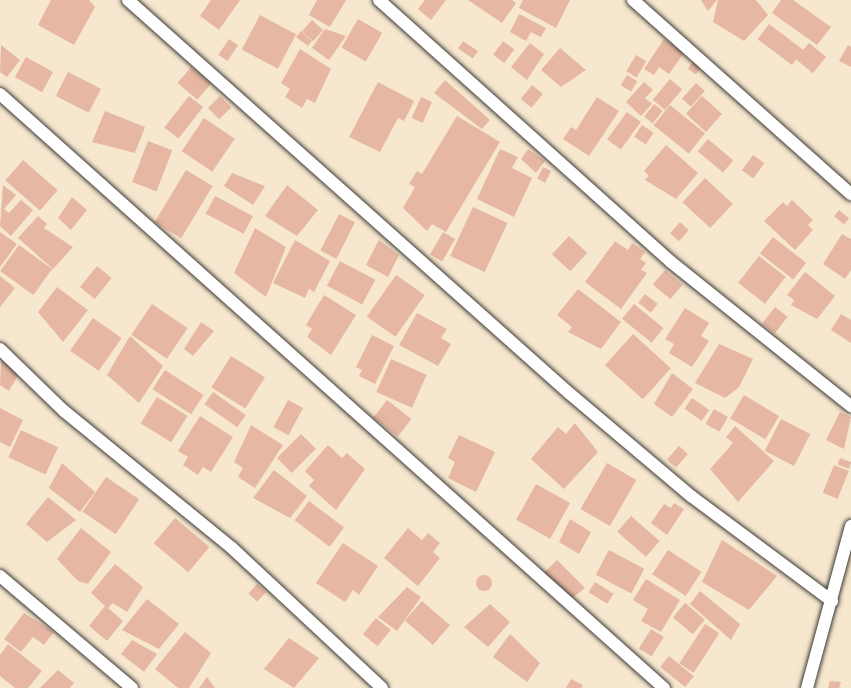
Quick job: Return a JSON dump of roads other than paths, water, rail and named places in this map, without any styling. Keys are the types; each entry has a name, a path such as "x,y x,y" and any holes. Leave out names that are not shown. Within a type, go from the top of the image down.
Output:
{"street":[{"path":"128,0 569,393 691,496 832,602"},
{"path":"379,0 671,262 851,406"},
{"path":"633,0 851,194"},
{"path":"0,94 663,688"},
{"path":"0,348 64,411 232,548 382,688"},
{"path":"807,688 851,526"},
{"path":"0,576 132,688"}]}
